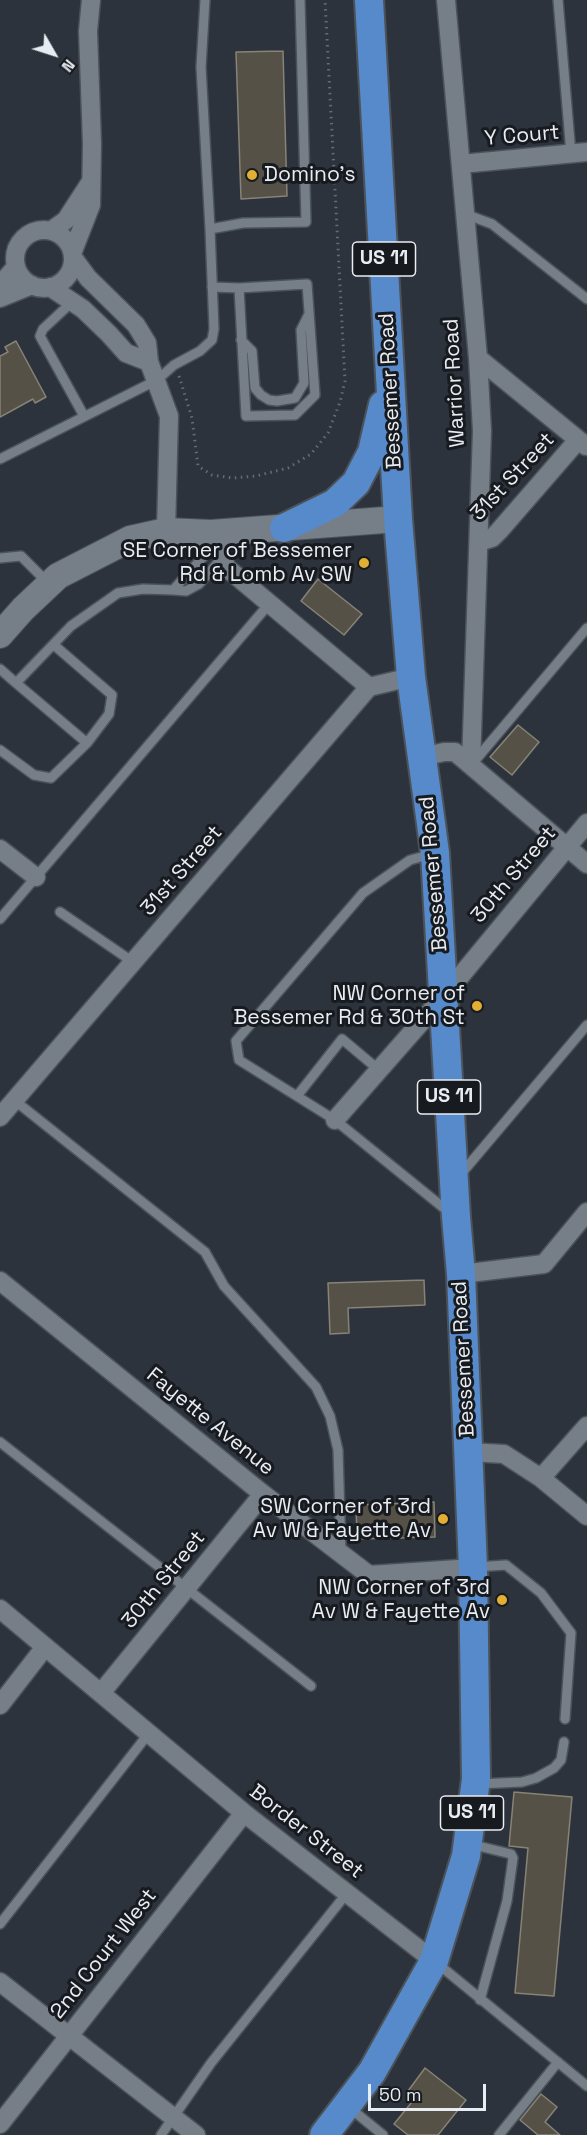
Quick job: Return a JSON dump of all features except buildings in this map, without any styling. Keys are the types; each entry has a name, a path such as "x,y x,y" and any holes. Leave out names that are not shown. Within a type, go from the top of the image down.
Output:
{"main road":[{"name":"Bessemer Road","path":"369,0 398,519 411,677 435,853 461,1274 473,1568 476,1784 466,1856 434,1961"},
{"path":"284,528 335,503 357,483 372,452 390,374"},
{"path":"0,635 23,609 58,576 130,539 166,531 216,545 284,528 398,519"},
{"name":"US 11","path":"324,2135 372,2072 434,1961"}],"street":[{"path":"0,298 41,286 59,284 72,269 80,229 91,205 92,144 88,31 91,0"},
{"name":"Warrior Road","path":"446,0 478,358 482,431 471,765"},
{"name":"Y Court","path":"461,164 579,153"},
{"path":"52,230 66,220 90,182"},
{"path":"149,362 126,353 83,309 25,280 16,267 15,256 25,236 36,230 52,230 61,235 68,242 73,255 88,278 136,325 147,343 149,362 169,416 166,531"},
{"path":"0,285 16,267"},
{"path":"478,358 582,444"},
{"name":"31st Street","path":"479,542 492,538 582,444"},
{"path":"216,545 227,568 369,687 411,677"},
{"name":"31st Street","path":"0,1116 369,687"},
{"path":"422,757 455,752 471,765 473,770 587,864"},
{"name":"30th Street","path":"335,1120 444,996 587,823"},
{"path":"0,849 36,877"},
{"path":"461,1274 544,1264 587,1212"},
{"name":"Fayette Avenue","path":"3,1290 369,1575 473,1568"},
{"path":"541,1478 587,1426"},
{"path":"469,1452 504,1454 541,1478 587,1516"},
{"name":"30th Street","path":"100,1693 263,1494"},
{"name":"Border Street","path":"0,1610 244,1813 434,1961"},
{"path":"0,1705 45,1647"},
{"name":"2nd Court West","path":"0,2124 244,1813"},
{"path":"0,1983 196,2135"}],"lane":[{"path":"0,459 157,380 174,365 200,351 212,340 214,329 210,229 201,67 204,0"},
{"path":"210,229 243,223 306,222 300,0"},
{"path":"558,0 579,153"},
{"path":"465,214 492,224 587,299"},
{"path":"212,287 239,288 307,284 315,395 295,414 246,416 239,288"},
{"path":"72,302 43,330 40,336 84,416"},
{"path":"241,340 252,351 255,388 261,395 269,400 277,401 296,398 304,383 300,330 309,314"},
{"path":"173,590 216,545"},
{"path":"16,683 71,626 118,593 143,589 186,591 199,584 216,545"},
{"path":"0,558 21,556 49,584"},
{"path":"0,919 269,604"},
{"path":"471,765 587,628"},
{"path":"0,750 34,775 51,778 87,743 109,714 112,695 54,645"},
{"path":"0,669 87,743"},
{"path":"435,853 410,860 363,893 236,1041 239,1060 335,1120 456,1217"},
{"path":"60,912 133,962"},
{"path":"454,1183 587,1024"},
{"path":"297,1096 342,1040 379,1070"},
{"path":"14,1100 205,1252 224,1286 316,1387 330,1416 338,1450 341,1555"},
{"path":"0,1442 311,1686"},
{"path":"473,1568 506,1565 541,1593 571,1633 566,1719"},
{"path":"0,1924 148,1733"},
{"path":"476,1784 522,1782 536,1778 554,1768 561,1760 564,1742"},
{"path":"468,1843 511,1854 513,1858 507,1901 480,2000"},
{"path":"161,2135 211,2063 347,1893"},
{"name":"Border Street","path":"434,1961 587,2086"},
{"path":"499,2135 558,2062"},
{"path":"346,2105 383,2135"}],"place":[{"name":"Domino's","path":"252,175"},
{"name":"SE Corner of Bessemer Rd & Lomb Av SW","path":"364,563"},
{"name":"NW Corner of Bessemer Rd & 30th St","path":"477,1006"},
{"name":"SW Corner of 3rd Av W & Fayette Av","path":"443,1519"},
{"name":"NW Corner of 3rd Av W & Fayette Av","path":"502,1600"}]}
